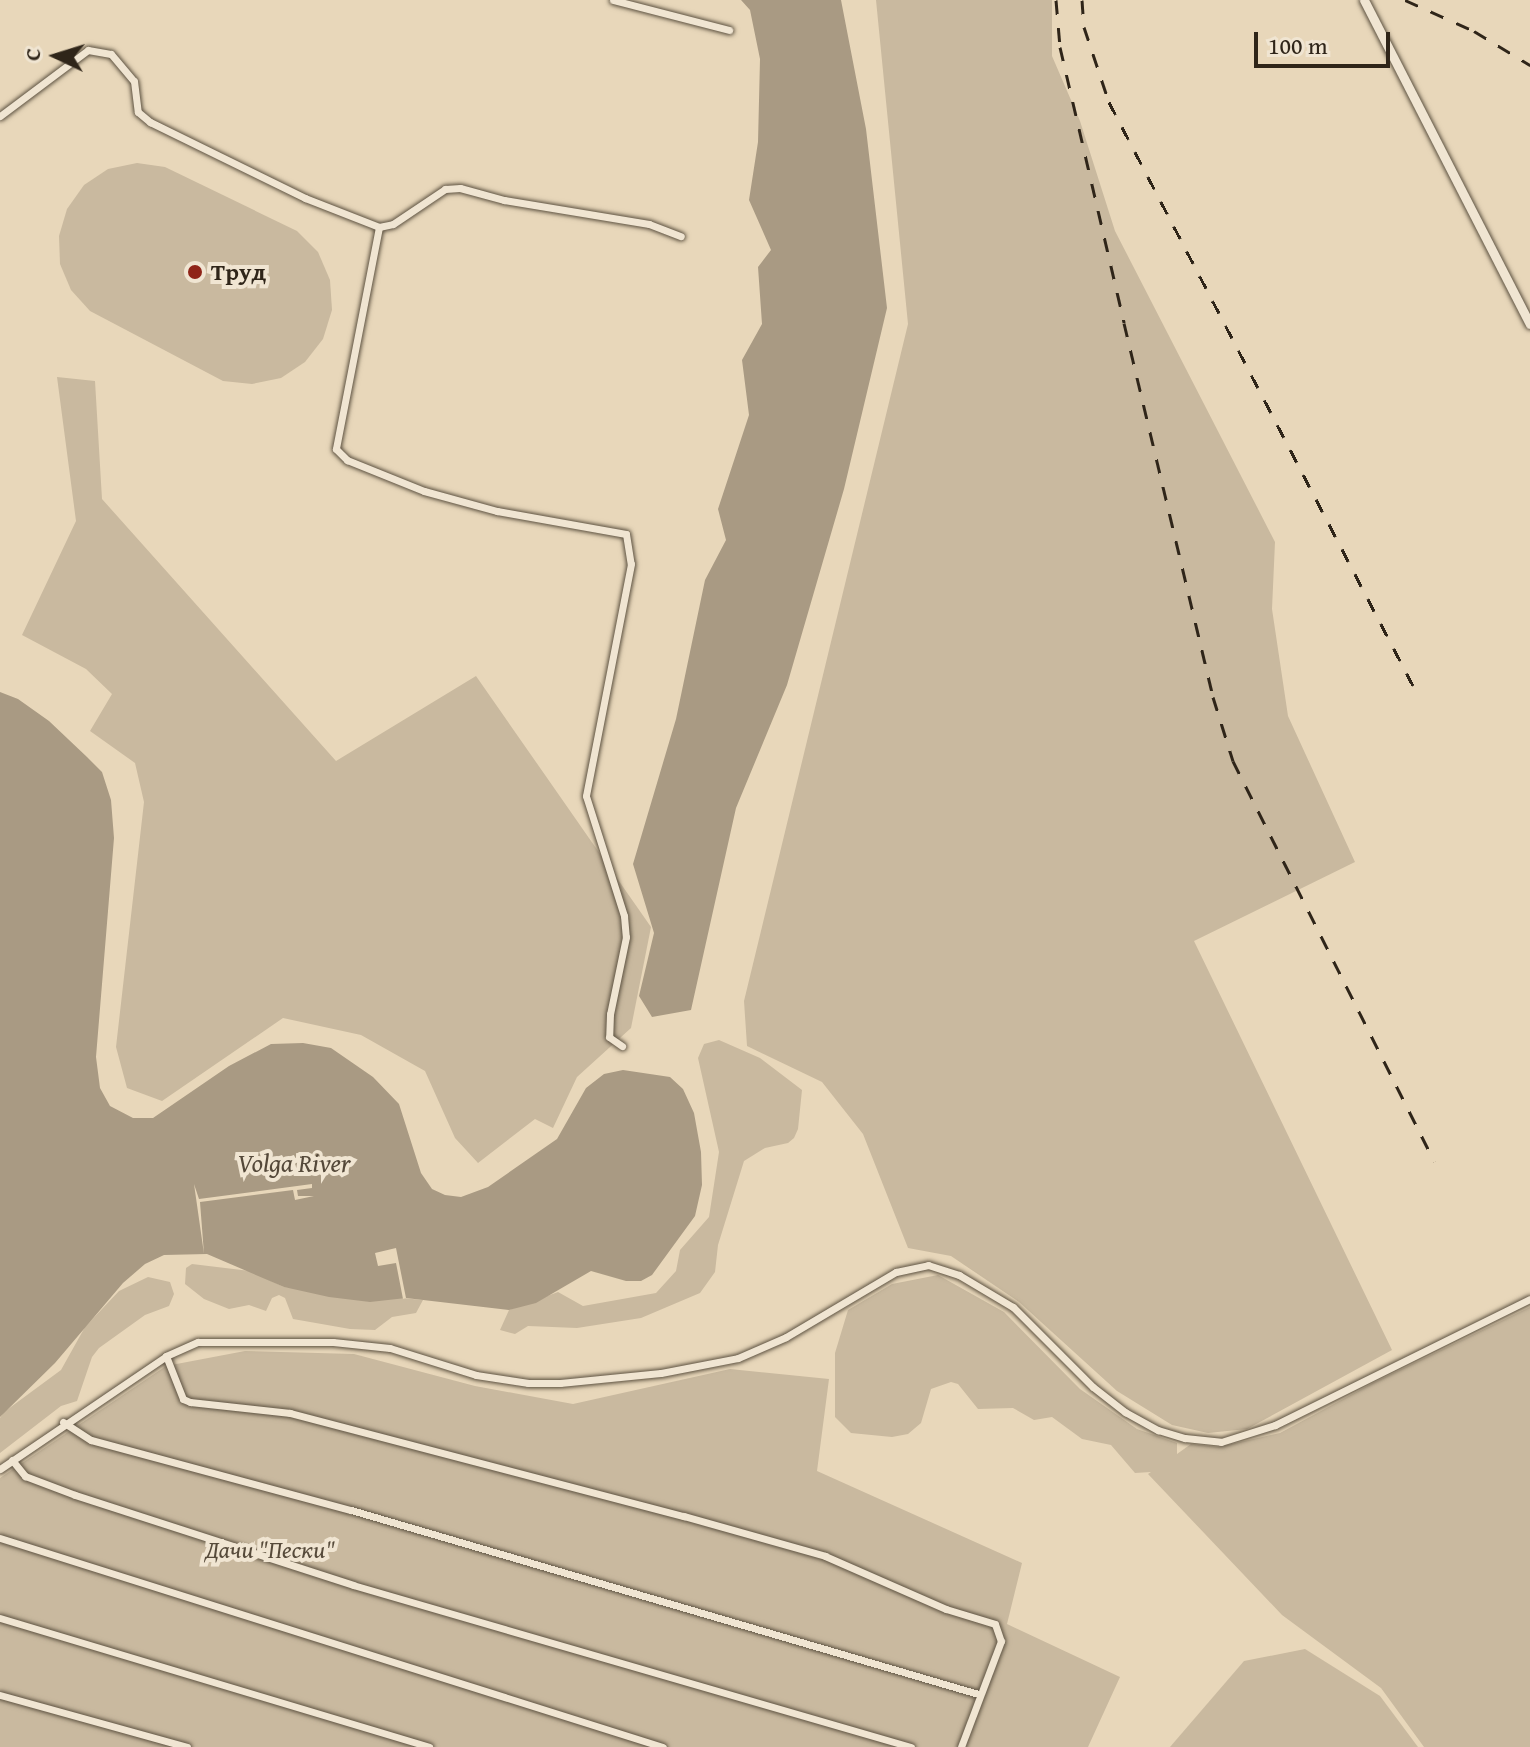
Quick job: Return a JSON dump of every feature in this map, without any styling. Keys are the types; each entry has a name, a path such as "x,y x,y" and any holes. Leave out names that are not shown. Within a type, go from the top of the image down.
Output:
{"street":[{"path":"613,0 729,30"},
{"path":"1364,0 1530,324"},
{"path":"0,116 88,50 111,54 134,81 138,112 150,122 305,198 379,227 393,224 445,189 460,188 504,200 649,224 681,236"},
{"path":"379,227 336,449 347,460 424,491 497,511 626,534 631,564 586,796 624,916 626,937 610,1014 609,1037 622,1046"},
{"path":"0,1469 63,1422 166,1356 198,1342 317,1342 390,1348 476,1375 528,1383 661,1373 738,1358 786,1337 896,1272 928,1265 959,1275 1013,1307 1093,1387 1125,1412 1158,1430 1185,1438 1221,1442 1275,1425 1530,1299"},
{"path":"166,1356 183,1399 190,1402 290,1413 684,1516 825,1556 946,1609 995,1624 1001,1641 978,1694 961,1747"},
{"path":"63,1422 91,1440 407,1526 978,1694"},
{"path":"12,1460 25,1476 75,1495 353,1585 911,1747"},
{"path":"0,1538 663,1747"},
{"path":"0,1618 429,1747"},
{"path":"0,1695 187,1747"}],"green space":[{"path":"876,0 1052,0 1052,56 1080,121 1115,231 1275,542 1272,609 1288,716 1355,862 1194,941 1392,1350 1247,1429 1208,1433 1172,1425 1117,1391 1019,1302 951,1256 908,1248 863,1134 822,1082 747,1046 744,1001 908,324"},
{"name":"Труд","path":"137,163 165,167 297,231 318,252 330,280 332,310 323,339 305,362 281,378 252,384 223,381 90,311 71,290 60,264 59,236 67,209 84,185 108,169"},
{"path":"57,377 95,381 102,499 336,761 476,676 651,927 631,1028 577,1077 553,1128 535,1119 478,1163 455,1138 425,1071 361,1035 283,1018 162,1101 127,1088 116,1047 144,802 135,763 90,731 112,694 86,669 22,635 76,521"},
{"path":"719,1040 760,1058 802,1090 798,1129 794,1138 788,1143 765,1148 744,1161 718,1245 715,1272 700,1293 641,1318 577,1328 528,1326 515,1334 500,1330 509,1310 558,1292 583,1306 656,1293 676,1271 680,1250 709,1217 719,1152 698,1058 704,1044"},
{"path":"192,1264 250,1271 284,1287 423,1300 416,1313 392,1317 375,1330 350,1329 293,1319 285,1298 279,1295 272,1298 266,1311 249,1305 229,1309 204,1299 185,1284 186,1268"},
{"path":"938,1275 1004,1312 1080,1389 1137,1429 1177,1443 1177,1454 1191,1444 1218,1447 1280,1433 1373,1383 1530,1307 1530,1747 1424,1747 1381,1688 1282,1615 1148,1474 1151,1472 1135,1473 1111,1445 1082,1439 1052,1417 1034,1420 1013,1408 978,1409 958,1384 951,1382 931,1389 921,1423 908,1434 892,1437 851,1433 835,1417 835,1353 848,1310 892,1284"},
{"path":"148,1277 170,1282 174,1294 169,1306 145,1315 99,1348 92,1357 77,1401 61,1406 0,1453 0,1418 4,1412 61,1370 85,1327 119,1291"},
{"name":"Дачи \"Пески\"","path":"245,1351 354,1354 475,1386 573,1404 730,1369 829,1379 817,1471 1022,1563 1007,1624 1120,1677 1088,1747 0,1747 0,1478 166,1366"},
{"path":"1305,1649 1380,1696 1418,1747 1170,1747 1244,1661"}],"water":[{"path":"741,0 841,0 866,129 887,308 844,489 787,685 736,808 691,1010 652,1017 639,996 654,933 633,864 676,719 705,580 726,540 718,509 749,415 742,360 762,324 758,267 771,250 749,200 758,142 760,59 750,10"},
{"name":"Volga River","path":"0,692 18,699 49,721 87,757 102,772 111,800 114,838 96,1057 100,1088 110,1106 133,1118 153,1118 229,1066 271,1044 303,1043 331,1048 373,1077 399,1104 421,1173 432,1189 461,1197 488,1187 557,1139 586,1088 604,1074 623,1070 670,1077 683,1089 694,1113 701,1152 702,1185 695,1216 652,1275 641,1281 626,1281 591,1271 536,1303 509,1310 406,1298 370,1302 329,1297 284,1287 207,1254 164,1255 145,1264 123,1283 55,1363 0,1417"}],"pier":[{"path":"194,1184 199,1199 312,1184 312,1188 297,1190 298,1196 314,1196 295,1200 293,1190 200,1202 204,1254"},
{"path":"396,1248 406,1298 403,1299 396,1263 378,1266 375,1253"}],"railway":[{"path":"1056,0 1060,47 1124,323 1213,697 1233,761 1434,1161"},
{"path":"1082,0 1084,27 1109,102 1418,695"},
{"path":"1405,0 1474,31 1530,65"}],"place":[{"name":"Труд","path":"195,272"}]}
